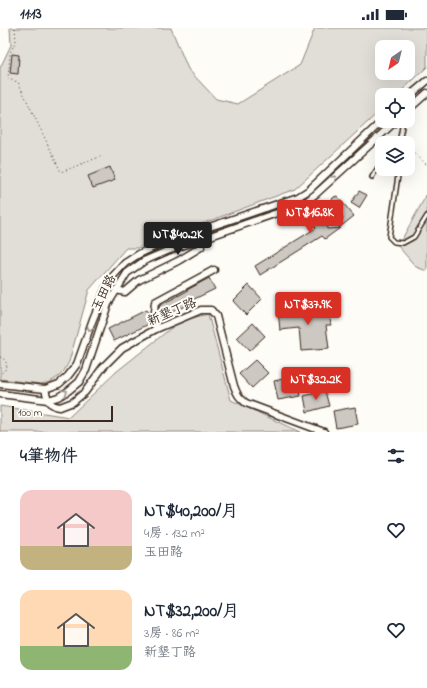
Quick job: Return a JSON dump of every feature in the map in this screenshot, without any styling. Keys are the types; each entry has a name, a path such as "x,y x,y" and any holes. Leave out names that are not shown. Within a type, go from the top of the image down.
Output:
{"street":[{"path":"415,91 427,81"},
{"path":"415,104 427,93"},
{"name":"玉田路","path":"45,389 58,384 68,376 77,364 106,288 113,276 125,263 162,242 298,197 309,190 375,128"},
{"name":"玉田路","path":"48,400 58,397 79,382 86,370 108,304 126,273 167,251 303,204 388,128"},
{"path":"116,290 125,292 139,280 178,261 201,247"},
{"path":"156,329 154,312 155,302 214,270"},
{"name":"新墾丁路","path":"48,400 55,406 60,407 73,402 85,392 103,367 122,348 156,329 202,310 211,310 216,316 234,386 241,400 324,432"},
{"path":"0,384 45,389 48,400 0,394"}],"lane":[{"path":"372,177 375,172"},
{"path":"398,176 389,237 394,242 403,243 414,237 427,216"}],"path":[{"path":"15,28 16,41 10,54 8,79 18,82 61,172 102,156"},
{"path":"415,154 427,165"},
{"path":"0,356 6,364 5,370 0,374"}],"shaded area":[{"path":"10,28 171,28 188,69 216,99 238,104 300,65 315,28 427,28 427,67 415,78 415,40 375,40 375,80 413,80 404,88 375,88 375,115 295,189 137,248 126,248 89,290 69,362 64,371 50,382 41,384 0,379 0,68 11,45"},
{"path":"427,194 427,271 416,267 398,246"},
{"path":"208,314 231,400 300,432 0,432 0,406 69,417 116,372 180,321"}],"building":[{"path":"12,54 19,55 18,74 10,73"},
{"path":"110,167 115,180 93,188 88,176"},
{"path":"359,191 367,195 359,208 351,203"},
{"path":"337,196 354,216 339,228 343,217 334,215 326,220 327,229 340,228 325,239 322,236 260,275 255,266 316,228 309,219 310,215 316,215 333,203 332,199"},
{"path":"209,278 215,289 164,316 159,306"},
{"path":"249,285 262,299 246,315 233,301"},
{"path":"328,305 331,325 326,325 329,349 301,351 299,328 280,330 278,311"},
{"path":"146,310 150,317 151,323 114,341 108,329"},
{"path":"253,323 265,336 249,351 237,338"},
{"path":"255,360 268,373 252,388 239,374"},
{"path":"297,376 301,396 278,400 274,381"},
{"path":"325,391 329,406 307,412 304,396"},
{"path":"355,407 358,424 336,428 333,411"}]}
